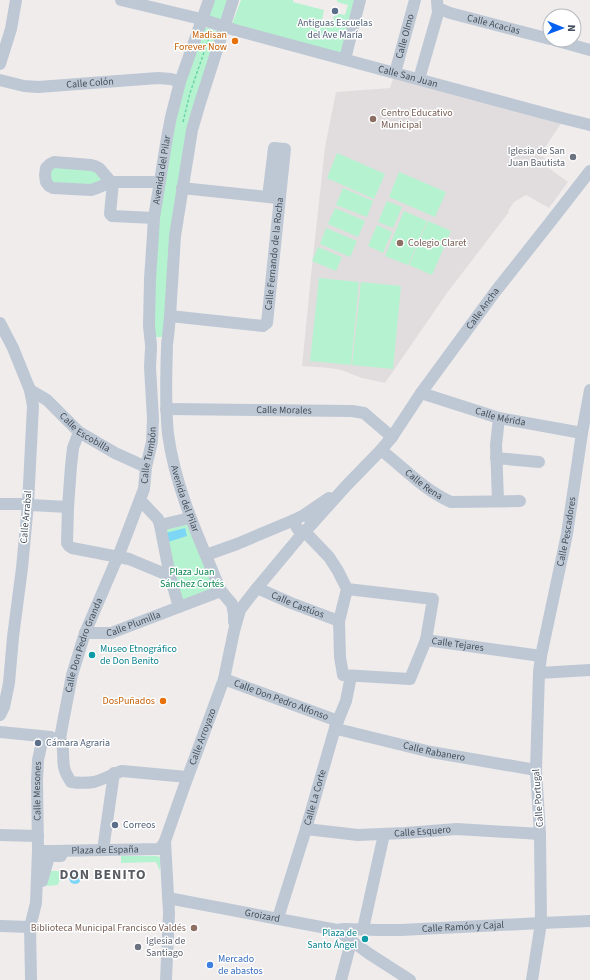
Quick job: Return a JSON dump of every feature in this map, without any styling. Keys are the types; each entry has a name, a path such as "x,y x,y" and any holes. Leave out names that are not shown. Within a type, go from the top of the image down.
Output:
{"street":[{"path":"0,44 11,0"},
{"path":"0,64 11,30 16,0"},
{"name":"Calle San Juan","path":"121,0 149,3 225,27 562,118 590,124"},
{"name":"Avenida del Pilar","path":"166,384 151,348 149,326 154,218 171,118 180,82 196,38 201,19 209,0"},
{"name":"Avenida del Pilar","path":"232,604 221,591 190,518 177,475 169,436 166,409 166,384 167,346 175,236 182,188 194,121 234,0"},
{"path":"345,59 360,0"},
{"name":"Calle Olmo","path":"395,73 415,0"},
{"name":"Calle Acacias","path":"426,0 437,3 450,13 542,37"},
{"path":"419,79 438,13 437,3"},
{"name":"Calle Colón","path":"0,80 24,86 38,87 158,78 171,79 180,82"},
{"path":"154,218 112,216 110,214 112,182 99,168 91,165 54,162 46,168 45,174 46,182 53,188 91,190 112,182 160,182"},
{"name":"Calle Ancha","path":"303,525 346,486 392,437 420,393 495,292 590,171"},
{"name":"Calle Fernando de la Rocha","path":"170,316 263,326 266,322 274,198 182,188"},
{"name":"Calle Arrabal","path":"0,323 13,348 30,390 33,406 28,504 22,568 9,683 4,707 0,715"},
{"path":"151,348 154,340 159,339 163,340 167,346"},
{"name":"Calle Tumbón","path":"118,557 144,489 146,467 152,442 153,419 150,367 151,348"},
{"name":"Calle Escobilla","path":"30,390 47,400 79,432 115,453 146,467"},
{"name":"Calle Pescadores","path":"540,673 541,656 568,534 582,433 590,390"},
{"name":"Calle Mérida","path":"420,393 499,418 582,433"},
{"name":"Calle Morales","path":"166,409 352,411 364,413 392,437"},
{"path":"498,501 496,445 499,418"},
{"path":"79,432 73,448 68,507 67,542 69,546 72,548 129,560 170,576"},
{"name":"Calle Rena","path":"381,450 427,488 441,498 451,502 520,501"},
{"path":"496,458 538,462"},
{"path":"140,500 158,519 170,576 179,607"},
{"path":"0,504 28,504 68,507"},
{"path":"160,526 190,518"},
{"path":"206,555 237,544 303,525 329,557 347,589 340,622 340,658 344,675 352,676"},
{"name":"Calle Arroyazo","path":"164,851 187,777 224,680 240,610 303,525"},
{"name":"Calle Don Pedro Granda","path":"60,738 72,675 85,633 118,557"},
{"name":"Calle Castúos","path":"257,588 340,622"},
{"path":"347,589 433,600 426,640"},
{"name":"Calle Plumilla","path":"85,633 111,633 221,591"},
{"path":"232,604 246,602"},
{"name":"Calle Arroyazo","path":"232,604 234,614 234,631"},
{"name":"Calle Tejares","path":"352,676 410,679 426,640 541,656"},
{"path":"540,673 590,670"},
{"name":"Calle Portugal","path":"532,980 541,923 540,834 536,770 540,673"},
{"name":"Calle La Corte","path":"278,918 336,724 346,701 352,676"},
{"name":"Calle Don Pedro Alfonso","path":"224,680 336,724"},
{"name":"Calle Rabanero","path":"336,724 341,730 431,752 536,770"},
{"path":"0,732 60,738 62,741 66,775 71,782 95,782 122,771 187,777"},
{"name":"Calle Mesones","path":"38,844 37,781 38,760 43,737"},
{"path":"103,850 114,774"},
{"name":"Calle Esquero","path":"306,828 358,835 405,834 457,829 540,834"},
{"path":"363,929 384,834"},
{"name":"Plaza de España","path":"0,835 38,844 42,851 164,851"},
{"path":"36,900 38,844"},
{"path":"37,880 47,854 52,851"},
{"path":"125,854 160,854 164,851 168,898 166,980"},
{"path":"31,980 30,927 36,900 48,860 50,856 85,855"},
{"name":"Groizard","path":"168,898 340,931 353,942 410,980"},
{"name":"Calle Ramón y Cajal","path":"336,930 419,929 590,921"},
{"path":"0,926 30,927"},
{"path":"341,980 349,949 353,942"}],"path":[{"path":"196,38 219,45"}],"shaded area":[{"name":"Colegio Claret","path":"395,73 562,118 560,125 540,155 546,159 543,164 568,182 549,208 526,195 514,202 508,211 509,212 447,293 385,383 362,378 341,370 302,366 325,147 336,92 390,88"}],"green space":[{"path":"212,0 230,0 222,20 211,18 208,15"},
{"path":"241,0 293,0 293,2 324,10 322,20 332,22 335,13 345,15 348,5 337,2 337,0 357,0 343,54 232,24"},
{"path":"205,27 217,31 191,127 164,337 155,337 152,287 162,192 184,82"},
{"path":"337,153 385,174 374,199 327,178"},
{"path":"52,167 91,168 105,180 93,186 51,183 48,171"},
{"path":"399,172 446,192 435,217 389,197"},
{"path":"343,188 373,201 367,217 336,205"},
{"path":"387,201 402,207 393,228 378,222"},
{"path":"335,208 365,221 358,237 328,224"},
{"path":"404,211 427,221 408,265 385,256"},
{"path":"428,221 451,231 432,275 409,265"},
{"path":"377,225 392,232 383,253 368,246"},
{"path":"326,228 357,241 350,257 320,244"},
{"path":"318,247 342,257 336,271 312,261"},
{"path":"319,278 359,282 351,365 310,361"},
{"path":"361,282 401,286 393,369 352,365"},
{"name":"Plaza Juan Sánchez Cortés","path":"186,523 214,586 214,591 179,601 164,529"},
{"path":"121,856 156,856 160,857 165,864 160,865 160,871 156,862 121,863"},
{"path":"51,871 62,871 62,881 59,881 58,885 46,886"}],"water":[{"path":"185,528 187,536 168,542 166,533"},
{"path":"73,872 77,872 81,878 77,884 73,884 69,880 69,876"}],"place":[{"name":"Antiguas Escuelas del Ave María","path":"335,11"},
{"name":"Madisan Forever Now","path":"235,41"},
{"name":"Centro Educativo Municipal","path":"373,119"},
{"name":"Iglesia de San Juan Bautista","path":"573,157"},
{"name":"Colegio Claret","path":"400,243"},
{"name":"Museo Etnográfico de Don Benito","path":"92,655"},
{"name":"DosPuñados","path":"163,701"},
{"name":"Cámara Agraria","path":"38,743"},
{"name":"Correos","path":"115,825"},
{"name":"Biblioteca Municipal Francisco Valdés","path":"194,928"},
{"name":"Plaza de Santo Ángel","path":"365,939"},
{"name":"Iglesia de Santiago","path":"138,947"},
{"name":"Mercado de abastos","path":"210,965"}],"district":[{"name":"DON BENITO","path":"103,875"}]}
